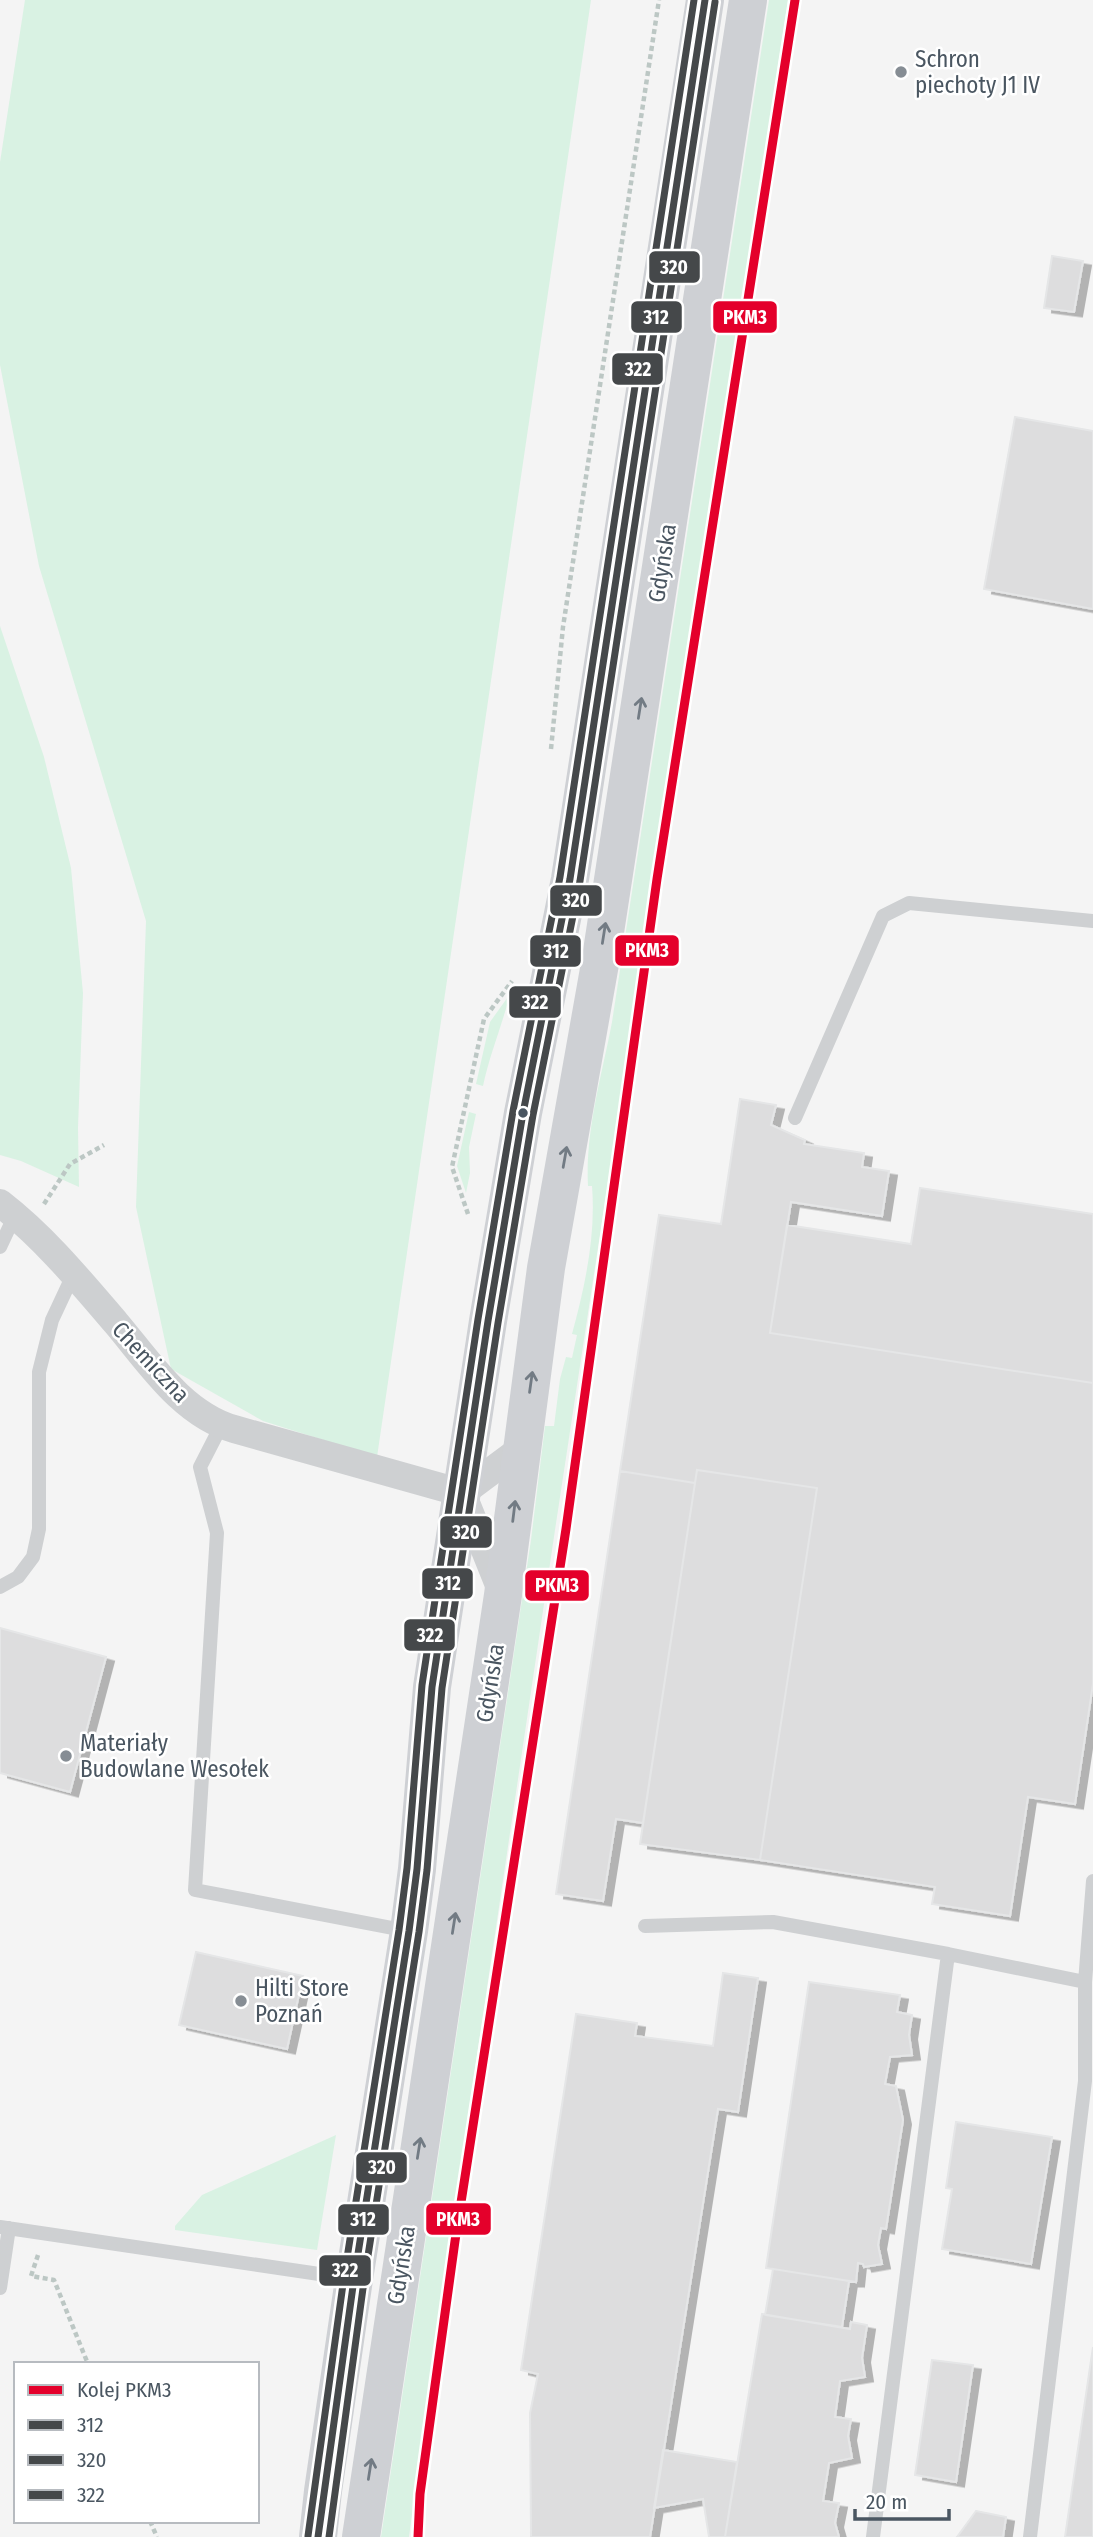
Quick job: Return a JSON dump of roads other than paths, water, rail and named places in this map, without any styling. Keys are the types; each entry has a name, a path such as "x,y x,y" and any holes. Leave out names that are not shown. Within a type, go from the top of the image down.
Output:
{"main road":[{"name":"Gdyńska","path":"318,2537 354,2279 409,1931 432,1687 523,1113 570,879 705,0"},
{"name":"Gdyńska","path":"361,2537 503,1595 546,1268 603,945 748,0"}],"street":[{"name":"Chemiczna","path":"15,1215 73,1275 171,1388 210,1420 221,1426 462,1493"},
{"path":"503,1595 462,1493 522,1450"}],"lane":[{"path":"795,1118 883,916 909,903 1093,921"},
{"path":"0,1247 15,1215"},
{"path":"0,1587 18,1577 33,1557 39,1529 39,1372 52,1320 73,1275"},
{"path":"221,1426 200,1467 218,1534 195,1890 409,1931"},
{"path":"1030,2537 1085,2081 1085,1982 1093,1881"},
{"path":"645,1926 773,1922 1085,1982"},
{"path":"873,2537 948,1954"},
{"path":"0,2288 4,2228 354,2279"}],"rail line":[{"name":"PKM3","path":"418,2537 420,2494 455,2241 566,1529 657,879 795,0"}],"place":[{"name":"Schron piechoty J1 IV","path":"901,72"},
{"name":"Materiały Budowlane Wesołek","path":"66,1756"},
{"name":"Hilti Store Poznań","path":"241,2001"}]}
